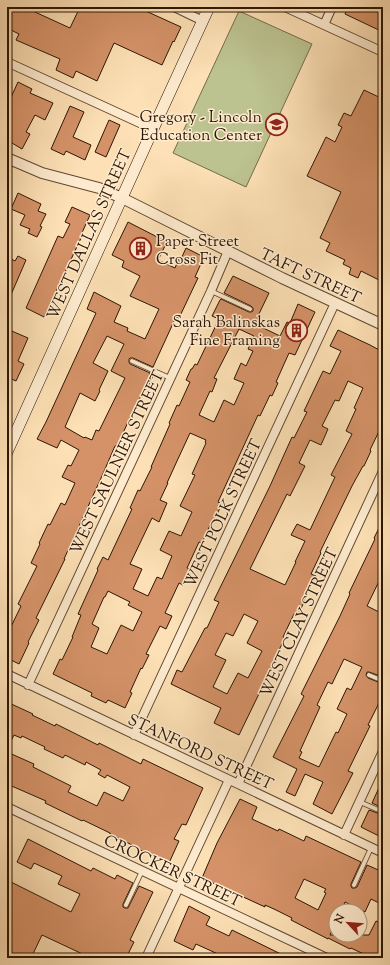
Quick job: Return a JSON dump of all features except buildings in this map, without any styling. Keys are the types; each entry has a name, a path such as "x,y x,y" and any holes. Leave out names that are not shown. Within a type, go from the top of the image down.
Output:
{"main road":[{"name":"WEST DALLAS STREET","path":"7,452 209,7"}],"street":[{"path":"174,7 203,21"},
{"path":"286,7 383,52"},
{"path":"324,25 332,7"},
{"path":"7,62 153,130"},
{"name":"TAFT STREET","path":"8,162 42,173 99,188 282,278 383,325"},
{"name":"WEST SAULNIER STREET","path":"28,684 211,291 228,251"},
{"name":"WEST POLK STREET","path":"134,735 335,303"},
{"name":"WEST CLAY STREET","path":"238,784 383,471"},
{"name":"STANFORD STREET","path":"7,674 383,853"},
{"path":"344,835 383,751"},
{"path":"146,958 229,780"},
{"name":"CROCKER STREET","path":"7,806 327,958"}],"lane":[{"path":"211,291 250,310"},
{"path":"132,361 170,378"},
{"path":"369,675 383,681"},
{"path":"359,801 383,812"},
{"path":"354,884 371,848"},
{"path":"126,905 142,871"}],"green space":[{"path":"239,11 312,44 246,187 173,153"}],"place":[{"name":"Gregory - Lincoln Education Center","path":"277,125"},
{"name":"Paper Street Cross Fit","path":"140,249"},
{"name":"Sarah Balinskas Fine Framing","path":"296,330"}]}
